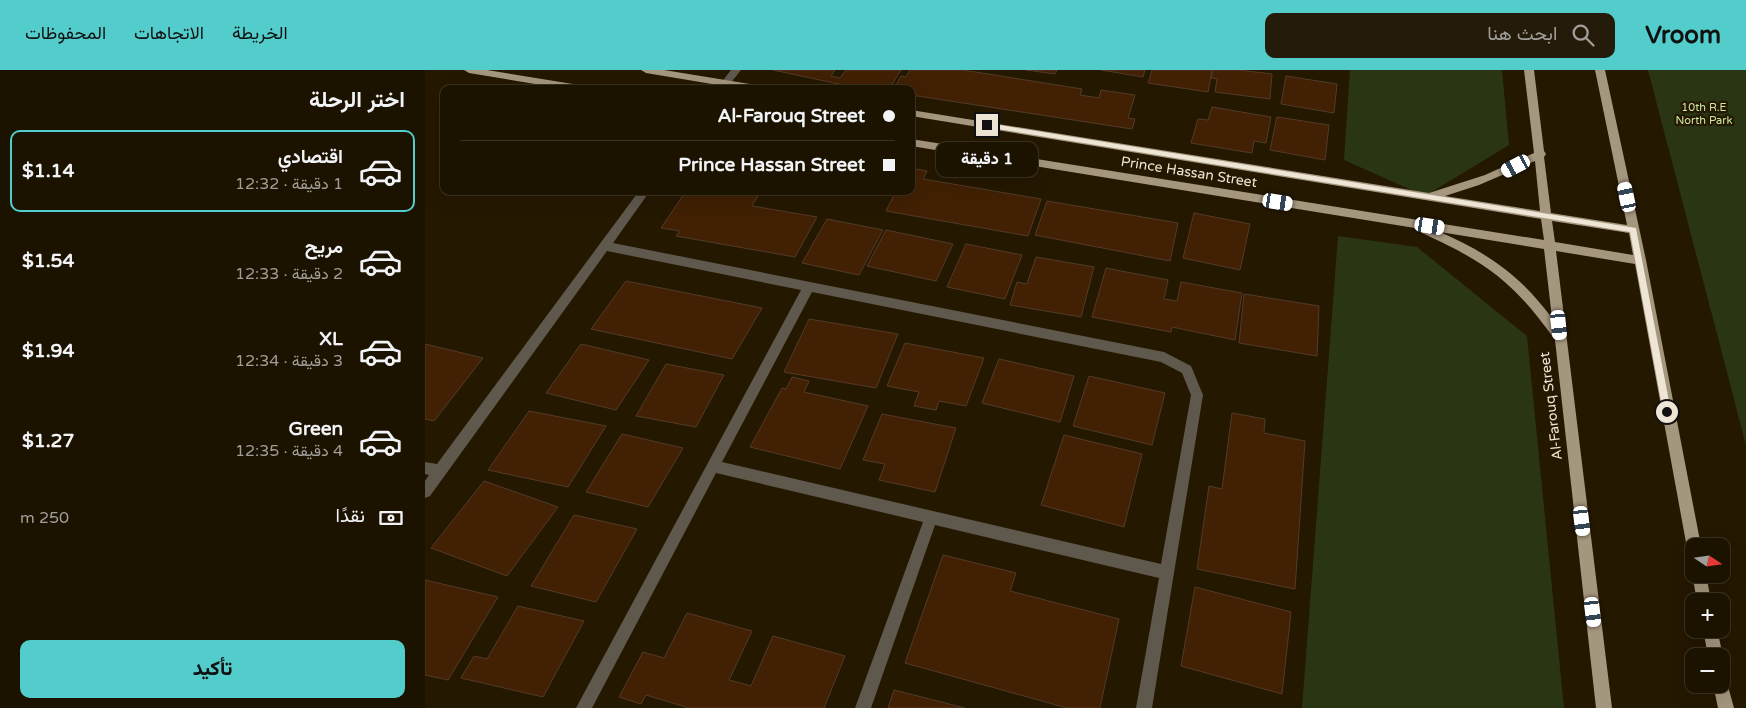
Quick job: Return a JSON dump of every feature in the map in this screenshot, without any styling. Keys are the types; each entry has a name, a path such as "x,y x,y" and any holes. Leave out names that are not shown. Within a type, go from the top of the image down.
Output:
{"main road":[{"path":"469,70 561,85"},
{"path":"646,70 738,85"},
{"name":"Al-Farouq Street","path":"1529,70 1541,154 1604,708"},
{"path":"1600,70 1640,260 1692,538"},
{"name":"Prince Hassan Street","path":"915,114 1633,230"},
{"name":"Prince Hassan Street","path":"915,143 1640,260"},
{"path":"1425,196 1469,186 1541,154"},
{"path":"1413,223 1496,266 1542,312 1561,339"},
{"path":"1723,693 1726,708"}],"street":[{"path":"726,83 736,70"},
{"path":"425,492 642,195"},
{"path":"605,246 808,288 1163,357 1187,370 1197,395 1144,708"},
{"path":"584,708 808,288"},
{"path":"713,466 1167,573"},
{"path":"425,468 440,472"},
{"path":"863,708 931,518"}],"green space":[{"path":"1350,70 1502,70 1509,145 1425,196 1344,160"},
{"name":"10th R.E North Park","path":"1648,70 1746,70 1746,445"},
{"path":"1338,236 1417,247 1527,336 1564,708 1302,708"}],"building":[{"path":"773,70 835,70 831,76 840,78 846,70 901,70 892,85 843,85"},
{"path":"910,70 963,70 1082,89 1080,95 1099,98 1101,90 1135,95 1128,118 1135,119 1132,129 915,96 915,85 896,85 901,76 906,77"},
{"path":"1026,70 1057,70 1055,74"},
{"path":"1101,70 1145,70 1143,77"},
{"path":"1152,70 1212,70 1208,92 1148,83"},
{"path":"1213,70 1239,70 1272,74 1270,99 1215,92 1217,79 1211,78"},
{"path":"1286,76 1337,84 1334,113 1281,104"},
{"path":"1212,107 1271,117 1266,143 1254,141 1252,153 1191,143 1198,119 1208,120"},
{"path":"1277,117 1329,125 1325,160 1270,150"},
{"path":"915,169 927,171 923,179 1041,199 1028,236 886,211 894,195 915,195"},
{"path":"683,195 759,195 752,206 817,217 795,257 676,236 680,231 661,228"},
{"path":"1047,201 1178,223 1170,261 1035,235"},
{"path":"1194,213 1250,224 1240,270 1183,258"},
{"path":"827,219 883,230 859,275 802,263"},
{"path":"886,230 953,244 936,281 867,266"},
{"path":"966,244 1022,255 1005,299 947,287"},
{"path":"1036,257 1094,267 1081,317 1010,305 1017,282 1027,284"},
{"path":"1106,268 1168,280 1164,299 1177,301 1181,282 1242,293 1235,340 1172,327 1171,332 1092,317"},
{"path":"626,281 762,308 732,359 591,329"},
{"path":"1244,294 1319,306 1317,356 1239,343"},
{"path":"809,319 898,334 876,388 784,372"},
{"path":"905,343 984,358 966,406 939,401 936,410 914,406 919,392 887,386"},
{"path":"425,344 483,358 434,421 425,419"},
{"path":"581,344 649,360 616,410 546,393"},
{"path":"999,359 1074,376 1060,422 982,403"},
{"path":"666,364 724,375 696,427 636,416"},
{"path":"1089,376 1165,393 1152,445 1073,426"},
{"path":"792,377 809,381 804,392 868,406 840,469 750,447 782,388 786,389"},
{"path":"529,411 606,426 568,487 488,470"},
{"path":"1232,413 1265,419 1264,433 1305,441 1295,589 1197,569 1209,486 1222,489"},
{"path":"882,414 956,428 935,492 879,480 885,464 863,460"},
{"path":"622,434 683,448 648,507 586,492"},
{"path":"1064,435 1142,454 1124,527 1041,505"},
{"path":"484,481 558,507 507,576 431,548"},
{"path":"574,515 637,529 596,602 531,586"},
{"path":"943,555 1016,573 1010,591 1119,619 1100,708 1067,708 905,663"},
{"path":"425,580 498,597 448,680 425,675"},
{"path":"1195,587 1291,612 1282,694 1181,666"},
{"path":"518,606 584,621 543,697 461,678 474,656 487,659"},
{"path":"687,613 752,631 729,680 751,686 773,636 845,656 824,708 689,708 646,695 641,704 619,697 643,652 664,658"},
{"path":"894,690 965,708 888,708"}],"route":[{"path":"987,125 1633,230 1667,412"}]}
